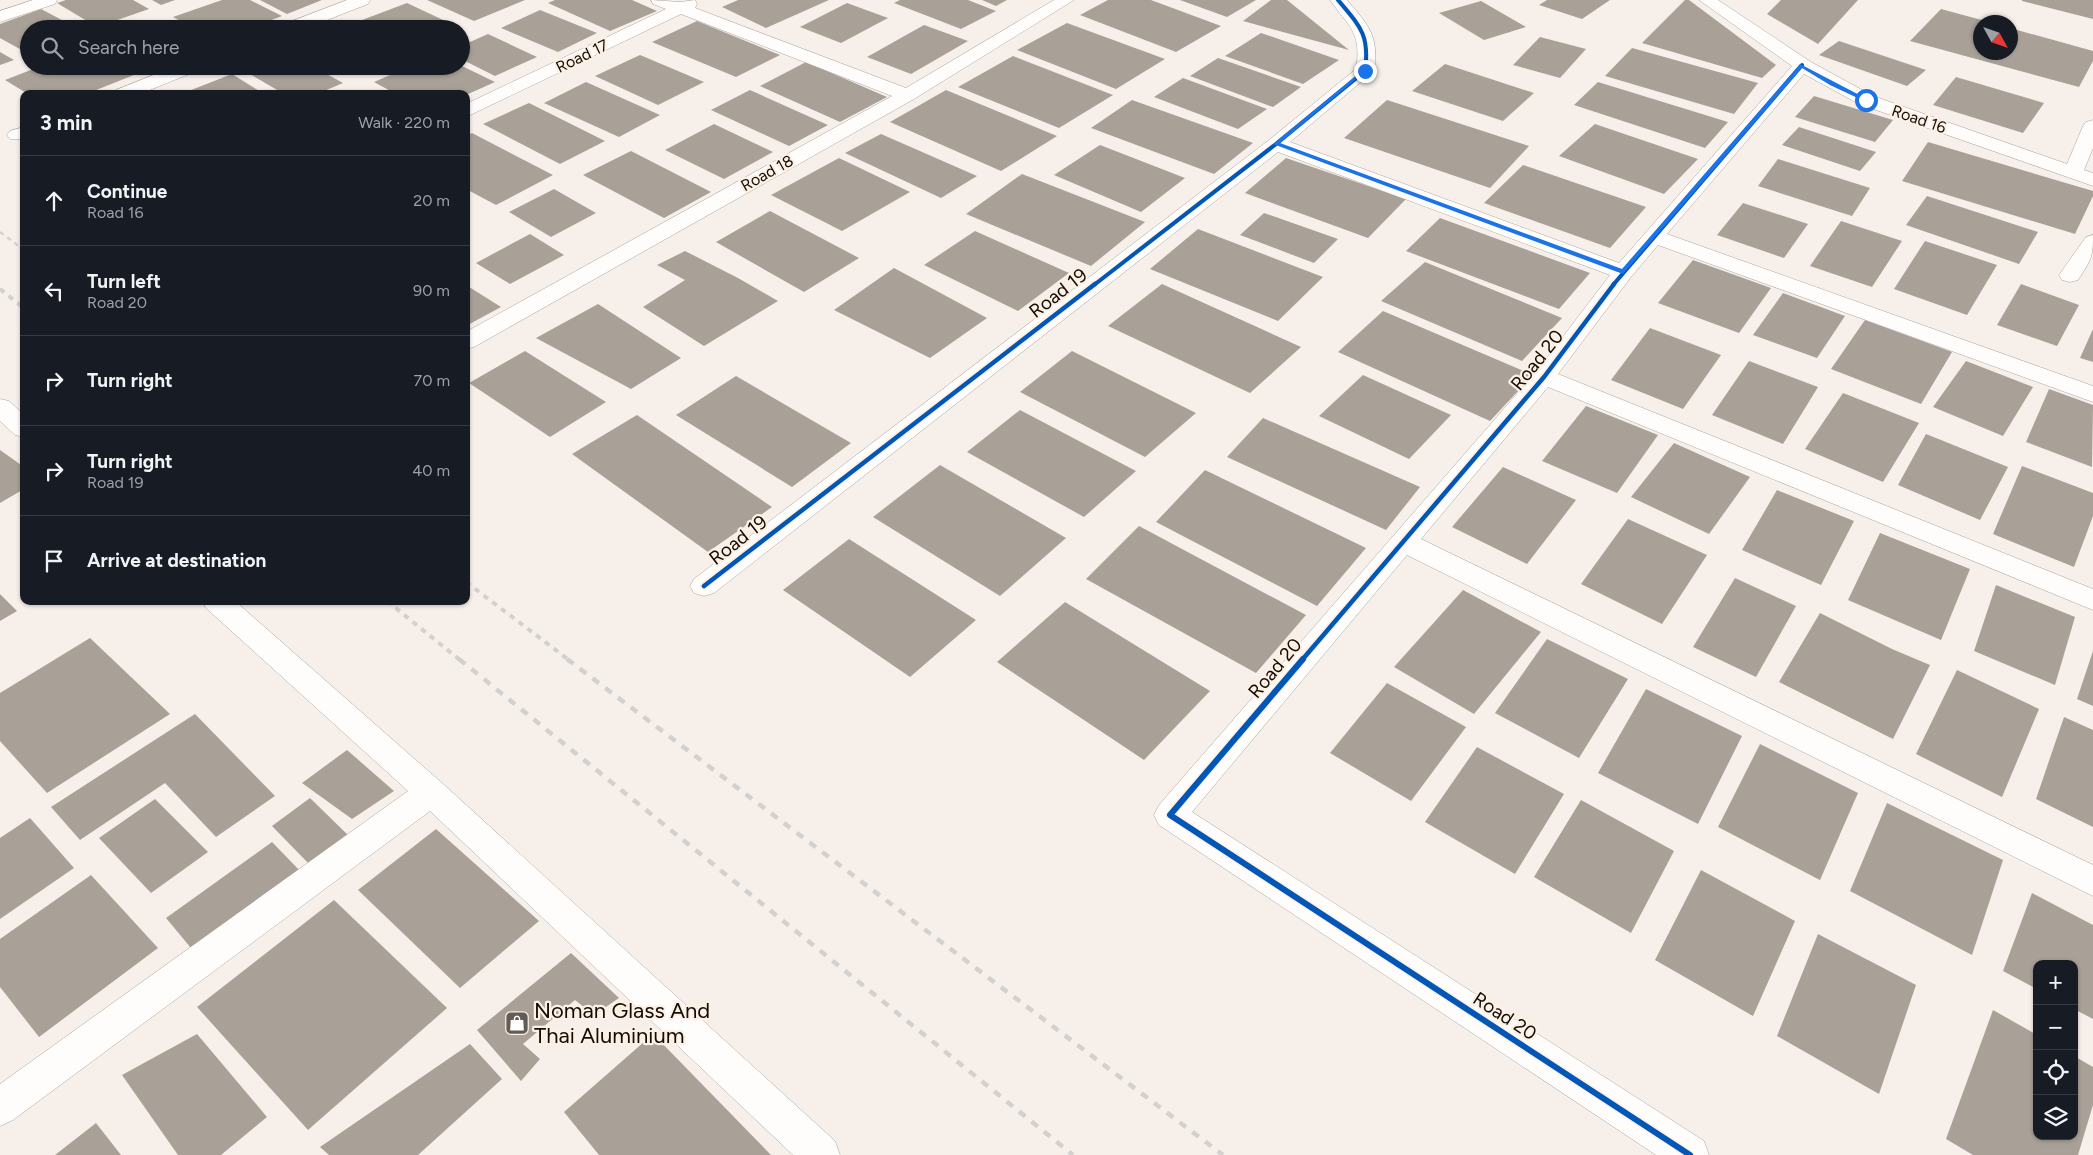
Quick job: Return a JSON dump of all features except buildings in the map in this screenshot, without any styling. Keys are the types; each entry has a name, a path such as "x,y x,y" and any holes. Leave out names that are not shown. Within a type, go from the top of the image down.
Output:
{"street":[{"path":"0,17 49,0"},
{"path":"311,20 362,0"},
{"path":"659,0 907,95"},
{"name":"Road 17","path":"470,110 697,0"},
{"name":"Road 18","path":"470,340 907,95 1066,0"},
{"name":"Road 19","path":"704,586 1276,144 1365,71 1368,51 1361,28 1338,0"},
{"name":"Road 16","path":"1708,0 1832,84 1866,100 2093,180"},
{"name":"Road 20","path":"1690,1155 1170,814 1544,377 1623,272 1802,65"},
{"path":"132,90 170,75"},
{"path":"2073,172 2093,126"},
{"path":"1276,144 1623,272"},
{"path":"1654,236 2093,394"},
{"path":"2070,275 2093,241"},
{"path":"1544,377 2093,600"},
{"path":"0,407 20,425"},
{"path":"1402,541 2093,880"},
{"path":"221,605 431,792 821,1155"},
{"path":"0,1107 431,792"}],"railway":[{"path":"0,232 20,247"},
{"path":"0,289 20,305"},
{"path":"470,585 569,660"},
{"path":"392,605 460,660"},
{"path":"459,659 1073,1155"},
{"path":"567,659 1223,1155"}],"cycle path":[{"path":"704,586 1276,144 1365,71 1368,51 1361,28 1338,0"},
{"path":"1690,1155 1170,815 1544,377 1623,272 1802,65"}],"place":[{"name":"Noman Glass And Thai Aluminium","path":"517,1023"}],"route":[{"path":"1365,71 1276,144 1623,272 1802,65 1832,84 1866,100"}]}
